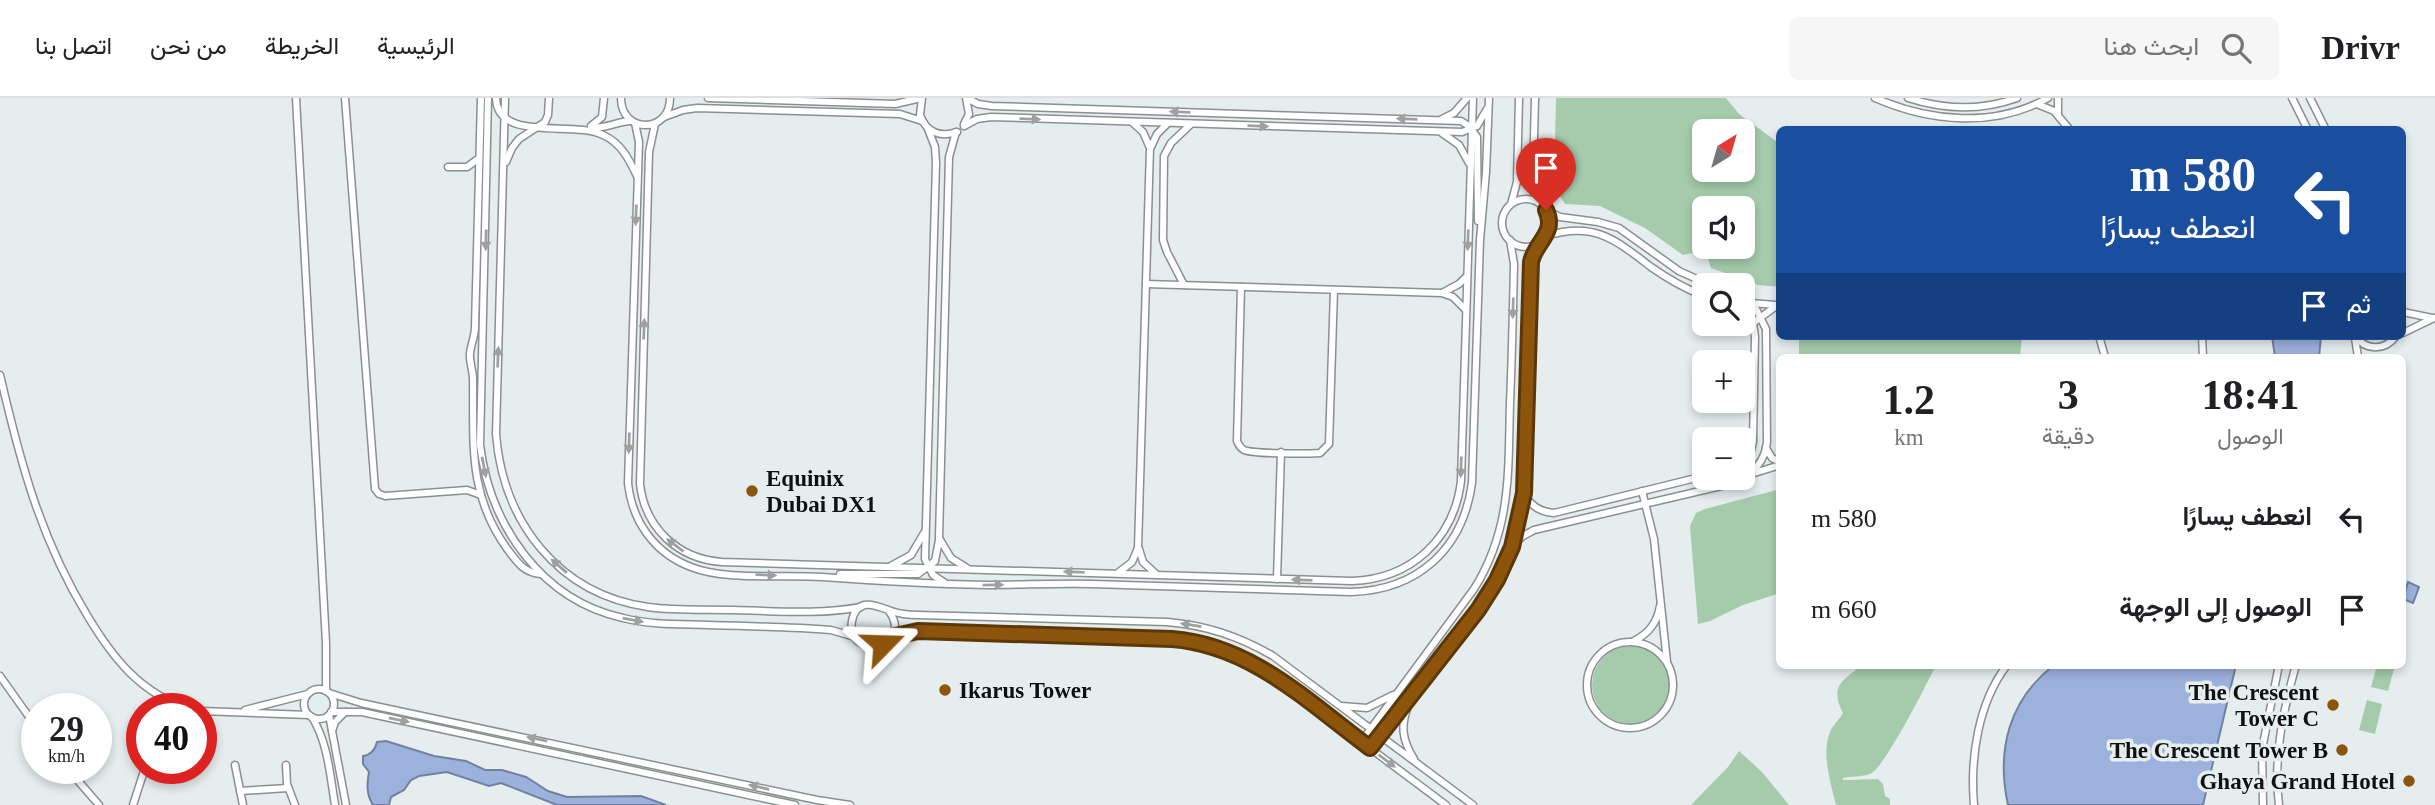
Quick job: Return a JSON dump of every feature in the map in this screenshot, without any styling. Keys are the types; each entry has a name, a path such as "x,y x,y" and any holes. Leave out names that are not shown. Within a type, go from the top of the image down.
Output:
{"street":[{"path":"296,98 327,643 327,692 334,702 330,714 331,733 346,805"},
{"path":"345,98 375,489 385,496 467,490 481,495"},
{"path":"489,98 505,120 522,127 606,128 621,122 655,124 677,111 697,108 900,114 922,121"},
{"path":"489,98 479,157 475,333 470,354 473,376 472,449 481,495 496,531 521,566 541,574"},
{"path":"489,98 480,445 487,486 499,517 517,546 541,574 559,589 579,601 623,618 664,624 831,629 871,646 883,644 891,637 926,631 1172,639 1215,646 1255,664 1446,805"},
{"path":"505,98 496,417 498,451 509,498 532,538 552,561 577,580 604,594 633,604 663,608 825,612 872,604 888,610 919,615 1152,621 1204,626 1240,638 1273,656 1473,805"},
{"path":"503,171 515,144 527,133 540,127 548,115 549,98"},
{"path":"583,128 595,125 600,120 604,98"},
{"path":"621,98 623,111 633,122 639,142 628,474 636,514 648,536 673,559 696,569 722,573 947,584 1068,584 1351,592 1387,588 1419,573 1438,558 1454,539 1465,518 1471,495 1480,240 1489,102"},
{"path":"664,117 670,98"},
{"path":"708,98 895,104 922,98 919,109 935,147 936,163 925,559 935,577 947,584"},
{"path":"966,98 978,104 992,106 1461,121 1473,129 1477,142 1480,240"},
{"path":"964,126 969,114 966,98"},
{"path":"1439,120 1454,113 1467,98"},
{"path":"655,124 649,152 640,475 643,500 649,515 669,541 682,551 705,560 1352,581 1387,576 1418,560 1442,535 1453,515 1460,492 1473,98"},
{"path":"1361,742 1483,575 1498,540 1507,502 1514,264 1503,220 1511,205 1517,181 1520,98"},
{"path":"1535,98 1533,182 1539,203 1560,217 1619,228 1679,271 1692,277"},
{"path":"1875,98 1921,114 1956,118 1993,116 2037,104 2048,98"},
{"path":"1908,98 1963,107 1998,104 2017,98"},
{"path":"2058,98 2058,116"},
{"path":"2292,98 2306,126"},
{"path":"2311,98 2324,126"},
{"path":"928,129 939,134 956,132 977,119 991,117 1462,132 1473,129 1480,122 1489,102"},
{"path":"2037,104 2049,108 2067,126"},
{"path":"1130,121 1143,132 1150,148"},
{"path":"1158,575 1143,562 1138,548 1150,148 1157,134 1168,123"},
{"path":"1184,285 1163,240 1164,161 1168,147 1191,124"},
{"path":"583,128 604,135 620,146 638,178"},
{"path":"1437,131 1449,136 1459,145 1470,165"},
{"path":"817,576 914,574 928,568 937,558 949,157 956,132"},
{"path":"448,167 467,167 479,157"},
{"path":"467,167 479,177"},
{"path":"1511,205 1522,200 1539,203"},
{"path":"1546,210 1550,223 1547,236"},
{"path":"1370,748 1413,696 1488,595 1512,547 1524,493 1530,268 1538,244 1547,236 1570,230 1605,235 1623,244 1674,282 1692,290"},
{"path":"1510,240 1524,247 1538,244"},
{"path":"476,271 485,271"},
{"path":"1442,293 1459,285 1467,275"},
{"path":"1146,284 1442,293 1452,297 1466,310"},
{"path":"1241,287 1237,441 1239,447 1247,451 1282,453 1320,453 1329,443 1334,290"},
{"path":"1755,304 1776,304"},
{"path":"1755,321 1776,306"},
{"path":"1755,309 1761,316 1767,336 1766,448 1755,468"},
{"path":"2406,313 2435,318"},
{"path":"2406,332 2435,318"},
{"path":"1753,427 1755,336"},
{"path":"2359,340 2372,348 2387,345"},
{"path":"2382,354 2393,340"},
{"path":"0,375 33,501 66,579 93,626 121,664 156,693"},
{"path":"1501,416 1510,416"},
{"path":"1766,448 1776,461"},
{"path":"1278,579 1282,453"},
{"path":"1755,472 1776,465"},
{"path":"467,490 477,478"},
{"path":"1524,493 1542,512 1554,513 1692,479"},
{"path":"1512,547 1534,530 1700,490"},
{"path":"1642,491 1654,539 1673,692 1671,701 1660,717 1651,723 1632,728 1613,725 1597,713 1588,695 1591,666 1612,646 1632,642 1644,635 1659,612 1661,597"},
{"path":"1497,501 1507,502"},
{"path":"496,531 499,517"},
{"path":"886,567 911,555 925,531"},
{"path":"939,538 951,558 969,569"},
{"path":"1116,574 1132,562 1138,548"},
{"path":"855,637 853,619 861,607"},
{"path":"888,610 894,623 891,637"},
{"path":"1152,612 1152,621"},
{"path":"1172,639 1172,647"},
{"path":"1632,642 1648,646 1668,663"},
{"path":"1974,805 1973,772 1979,730 1992,689 2004,669"},
{"path":"2263,805 2262,750 2278,669"},
{"path":"2279,805 2278,748 2295,669"},
{"path":"0,676 21,706"},
{"path":"234,713 308,694 314,690 361,703 850,805"},
{"path":"1339,706 1373,706 1398,692"},
{"path":"308,694 304,705 326,750 335,805"},
{"path":"1413,696 1402,730 1406,745 1417,764"},
{"path":"331,733 338,718 347,710"},
{"path":"217,712 286,712 320,719 347,710 795,805"},
{"path":"235,765 243,805"},
{"path":"286,765 288,788 295,805"},
{"path":"81,784 99,805"},
{"path":"133,805 140,784"},
{"path":"240,791 288,788"}],"green space":[{"path":"1556,98 1726,98 1746,119 1692,119 1692,182 1755,182 1755,126 1776,141 1776,287 1755,284 1755,273 1725,273 1711,268 1708,259 1755,259 1755,196 1692,196 1692,253 1683,255 1645,228 1600,206 1565,204 1554,187"},
{"path":"1799,340 2022,340 2020,354 1799,354"},
{"path":"1776,490 1776,594 1698,624 1690,526 1696,513"},
{"path":"1631,646 1646,649 1658,658 1667,670 1670,685 1667,700 1658,712 1646,721 1631,724 1616,721 1604,712 1595,700 1592,685 1595,670 1604,658 1616,649"},
{"path":"1857,669 1934,669 1905,725 1876,769 1867,775 1843,778 1878,779 1883,784 1885,796 1890,799 1890,805 1836,805 1826,749 1831,730 1843,713 1837,696 1844,680"},
{"path":"2376,669 2394,669 2388,691 2371,687"},
{"path":"2367,700 2382,704 2375,734 2359,730"},
{"path":"1739,751 1762,772 1789,805 1691,805 1728,767"}],"water":[{"path":"2273,340 2321,340 2319,354 2275,354"},
{"path":"2408,582 2419,587 2413,603 2406,600"},
{"path":"2050,669 2235,669 2203,805 2008,805 2005,746 2017,710 2039,679"},
{"path":"386,741 434,756 466,761 485,770 502,770 526,777 548,791 567,797 641,796 666,805 557,805 501,783 489,786 447,772 419,776 411,780 404,790 391,797 389,805 373,805 368,789 369,772 363,764 363,756 372,752 377,742"}],"place":[{"name":"Equinix Dubai DX1","path":"752,491"},
{"name":"Ikarus Tower","path":"945,690"},
{"name":"The Crescent Tower C","path":"2333,705"},
{"name":"The Crescent Tower B","path":"2342,750"},
{"name":"Ghaya Grand Hotel","path":"2409,781"}],"route":[{"path":"883,644 891,637 918,631 1201,642 1229,651 1268,672 1370,748 1478,610 1497,580 1512,547 1524,493 1531,262 1534,250 1547,236 1550,223 1546,210"}]}
